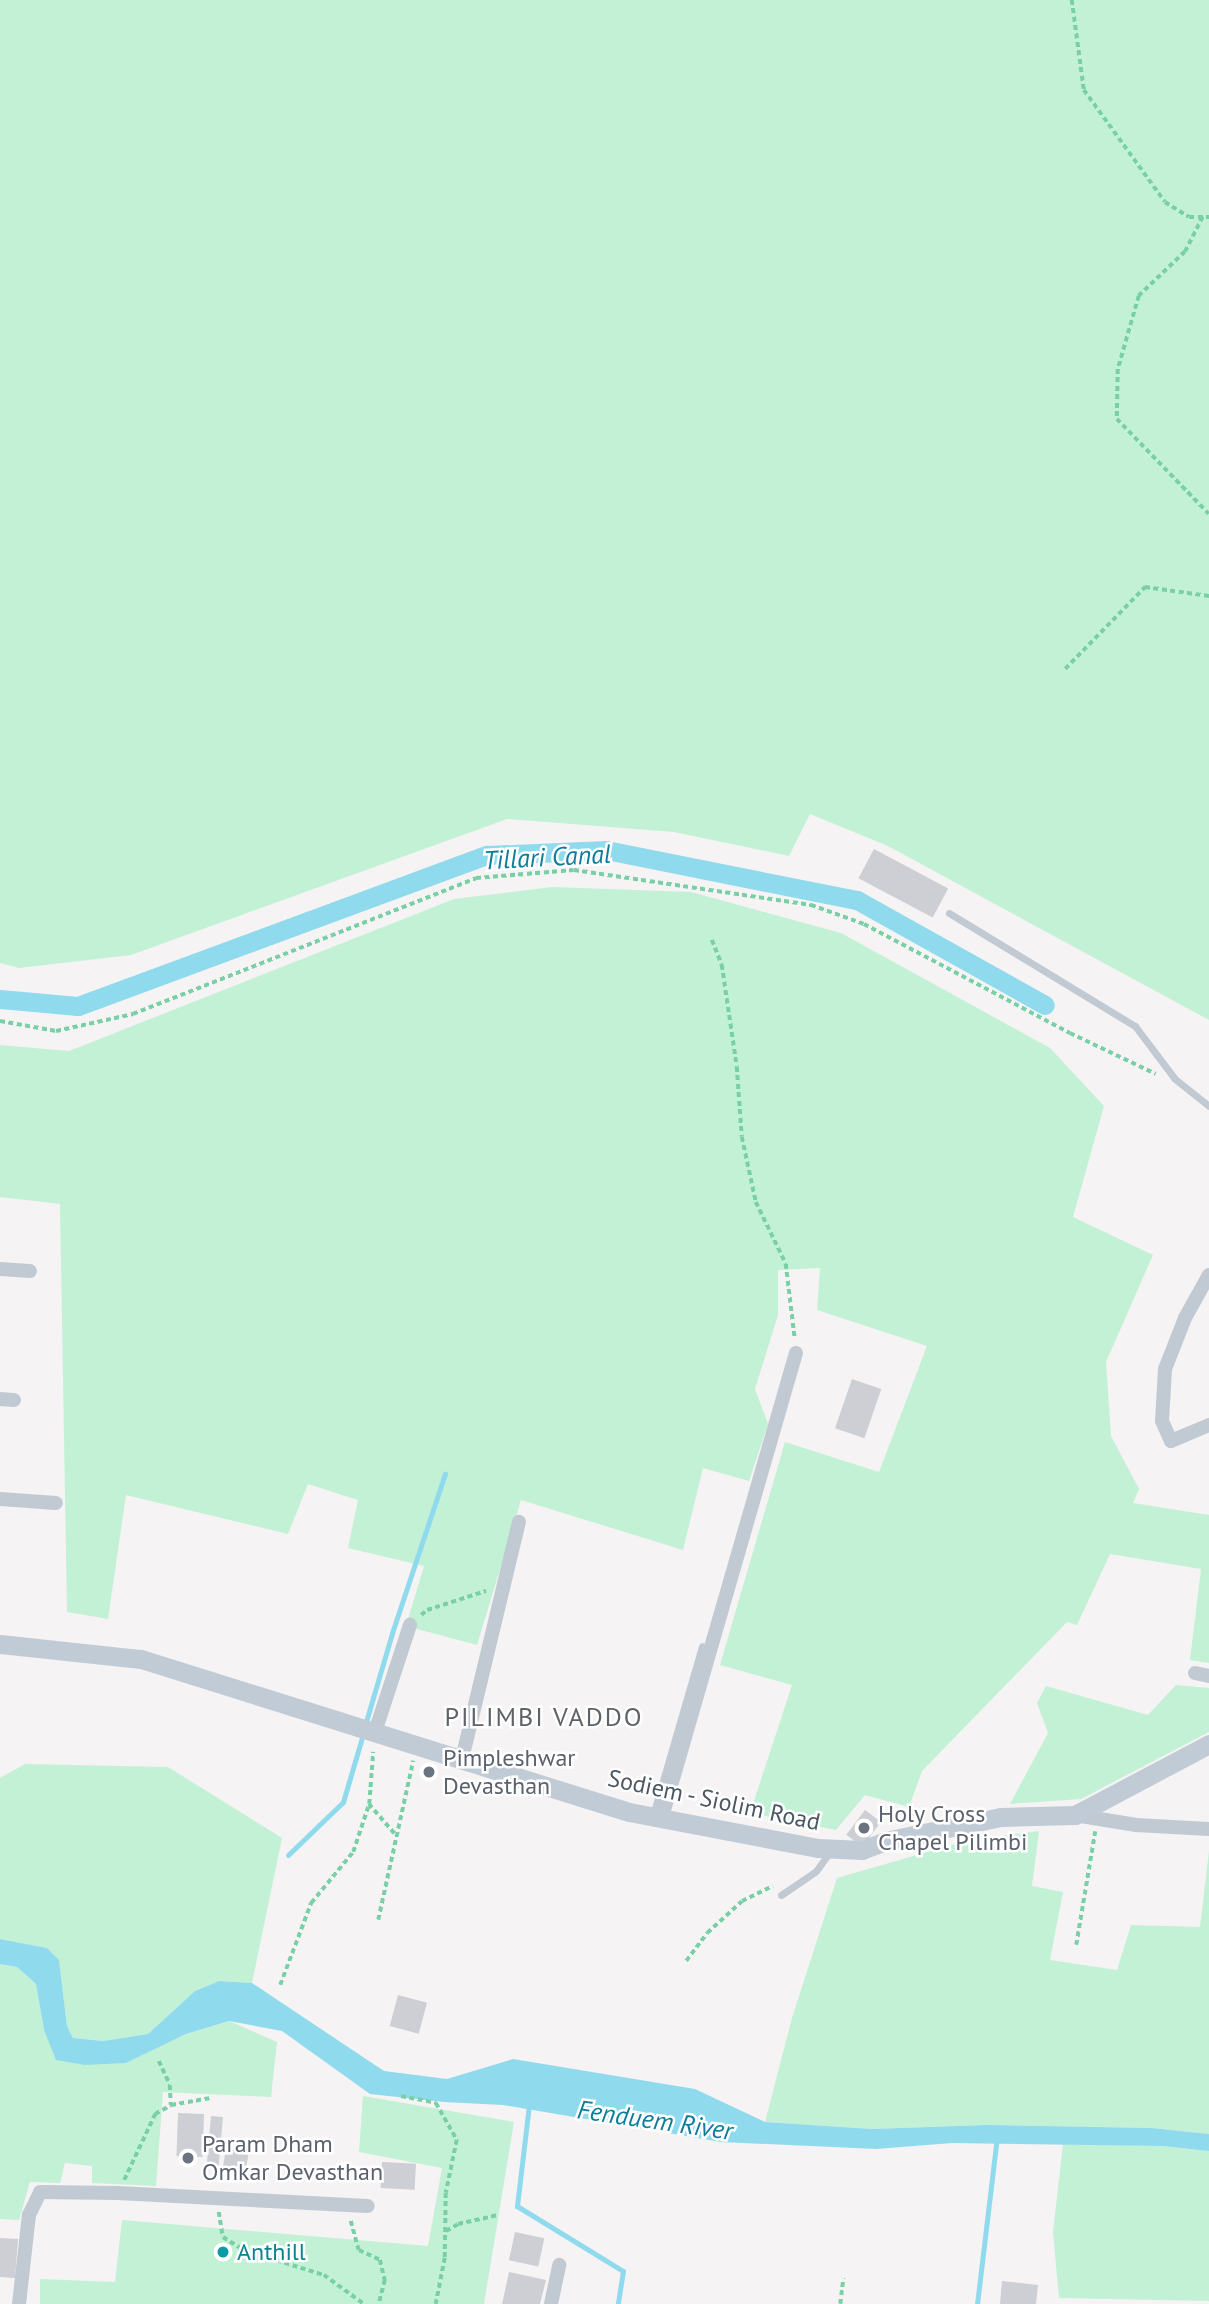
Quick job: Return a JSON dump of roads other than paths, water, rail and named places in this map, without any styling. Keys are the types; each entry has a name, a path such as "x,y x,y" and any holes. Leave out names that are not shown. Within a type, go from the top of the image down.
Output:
{"main road":[{"name":"Sodiem - Siolim Road","path":"0,1644 141,1659 629,1812 833,1849 862,1850 885,1841 1001,1817 1075,1815 1209,1744"}],"street":[{"path":"0,1269 30,1271"},
{"path":"1209,1275 1185,1318 1165,1369 1162,1421 1171,1441 1209,1425"},
{"path":"657,1816 796,1353"},
{"path":"0,1499 56,1503"},
{"path":"462,1759 519,1522"},
{"path":"375,1732 410,1626"},
{"path":"1075,1815 1097,1820 1209,1829"},
{"path":"19,2304 29,2215 40,2192 118,2193 368,2206"},
{"path":"551,2304 559,2265"}],"lane":[{"path":"949,914 1135,1026 1175,1079 1209,1106"},
{"path":"657,1816 702,1646"},
{"path":"781,1895 816,1871 833,1849"}],"water":[{"name":"Fenduem River","path":"0,1939 47,1948 59,1960 67,2026 73,2038 103,2041 148,2034 195,1991 219,1981 252,1983 384,2071 447,2079 513,2059 695,2089 765,2122 872,2129 986,2125 1152,2128 1209,2134 1209,2151 1162,2146 952,2143 876,2149 721,2142 503,2105 370,2094 282,2031 229,2021 186,2034 126,2063 85,2065 56,2060 44,2030 36,1984 17,1967 0,1964"}],"waterway":[{"name":"Tillari Canal","path":"0,999 78,1006 487,855 606,850 857,900 1045,1005"},
{"path":"365,1725 392,1633 445,1474"},
{"path":"288,1855 343,1802 363,1734"},
{"path":"529,2105 517,2206 623,2271 618,2304"},
{"path":"977,2304 997,2137"}],"place":[{"name":"Pimpleshwar Devasthan","path":"429,1772"},
{"name":"Holy Cross Chapel Pilimbi","path":"864,1828"},
{"name":"Param Dham Omkar Devasthan","path":"188,2158"},
{"name":"Anthill","path":"223,2252"}],"district":[{"name":"PILIMBI VADDO","path":"544,1717"}]}
